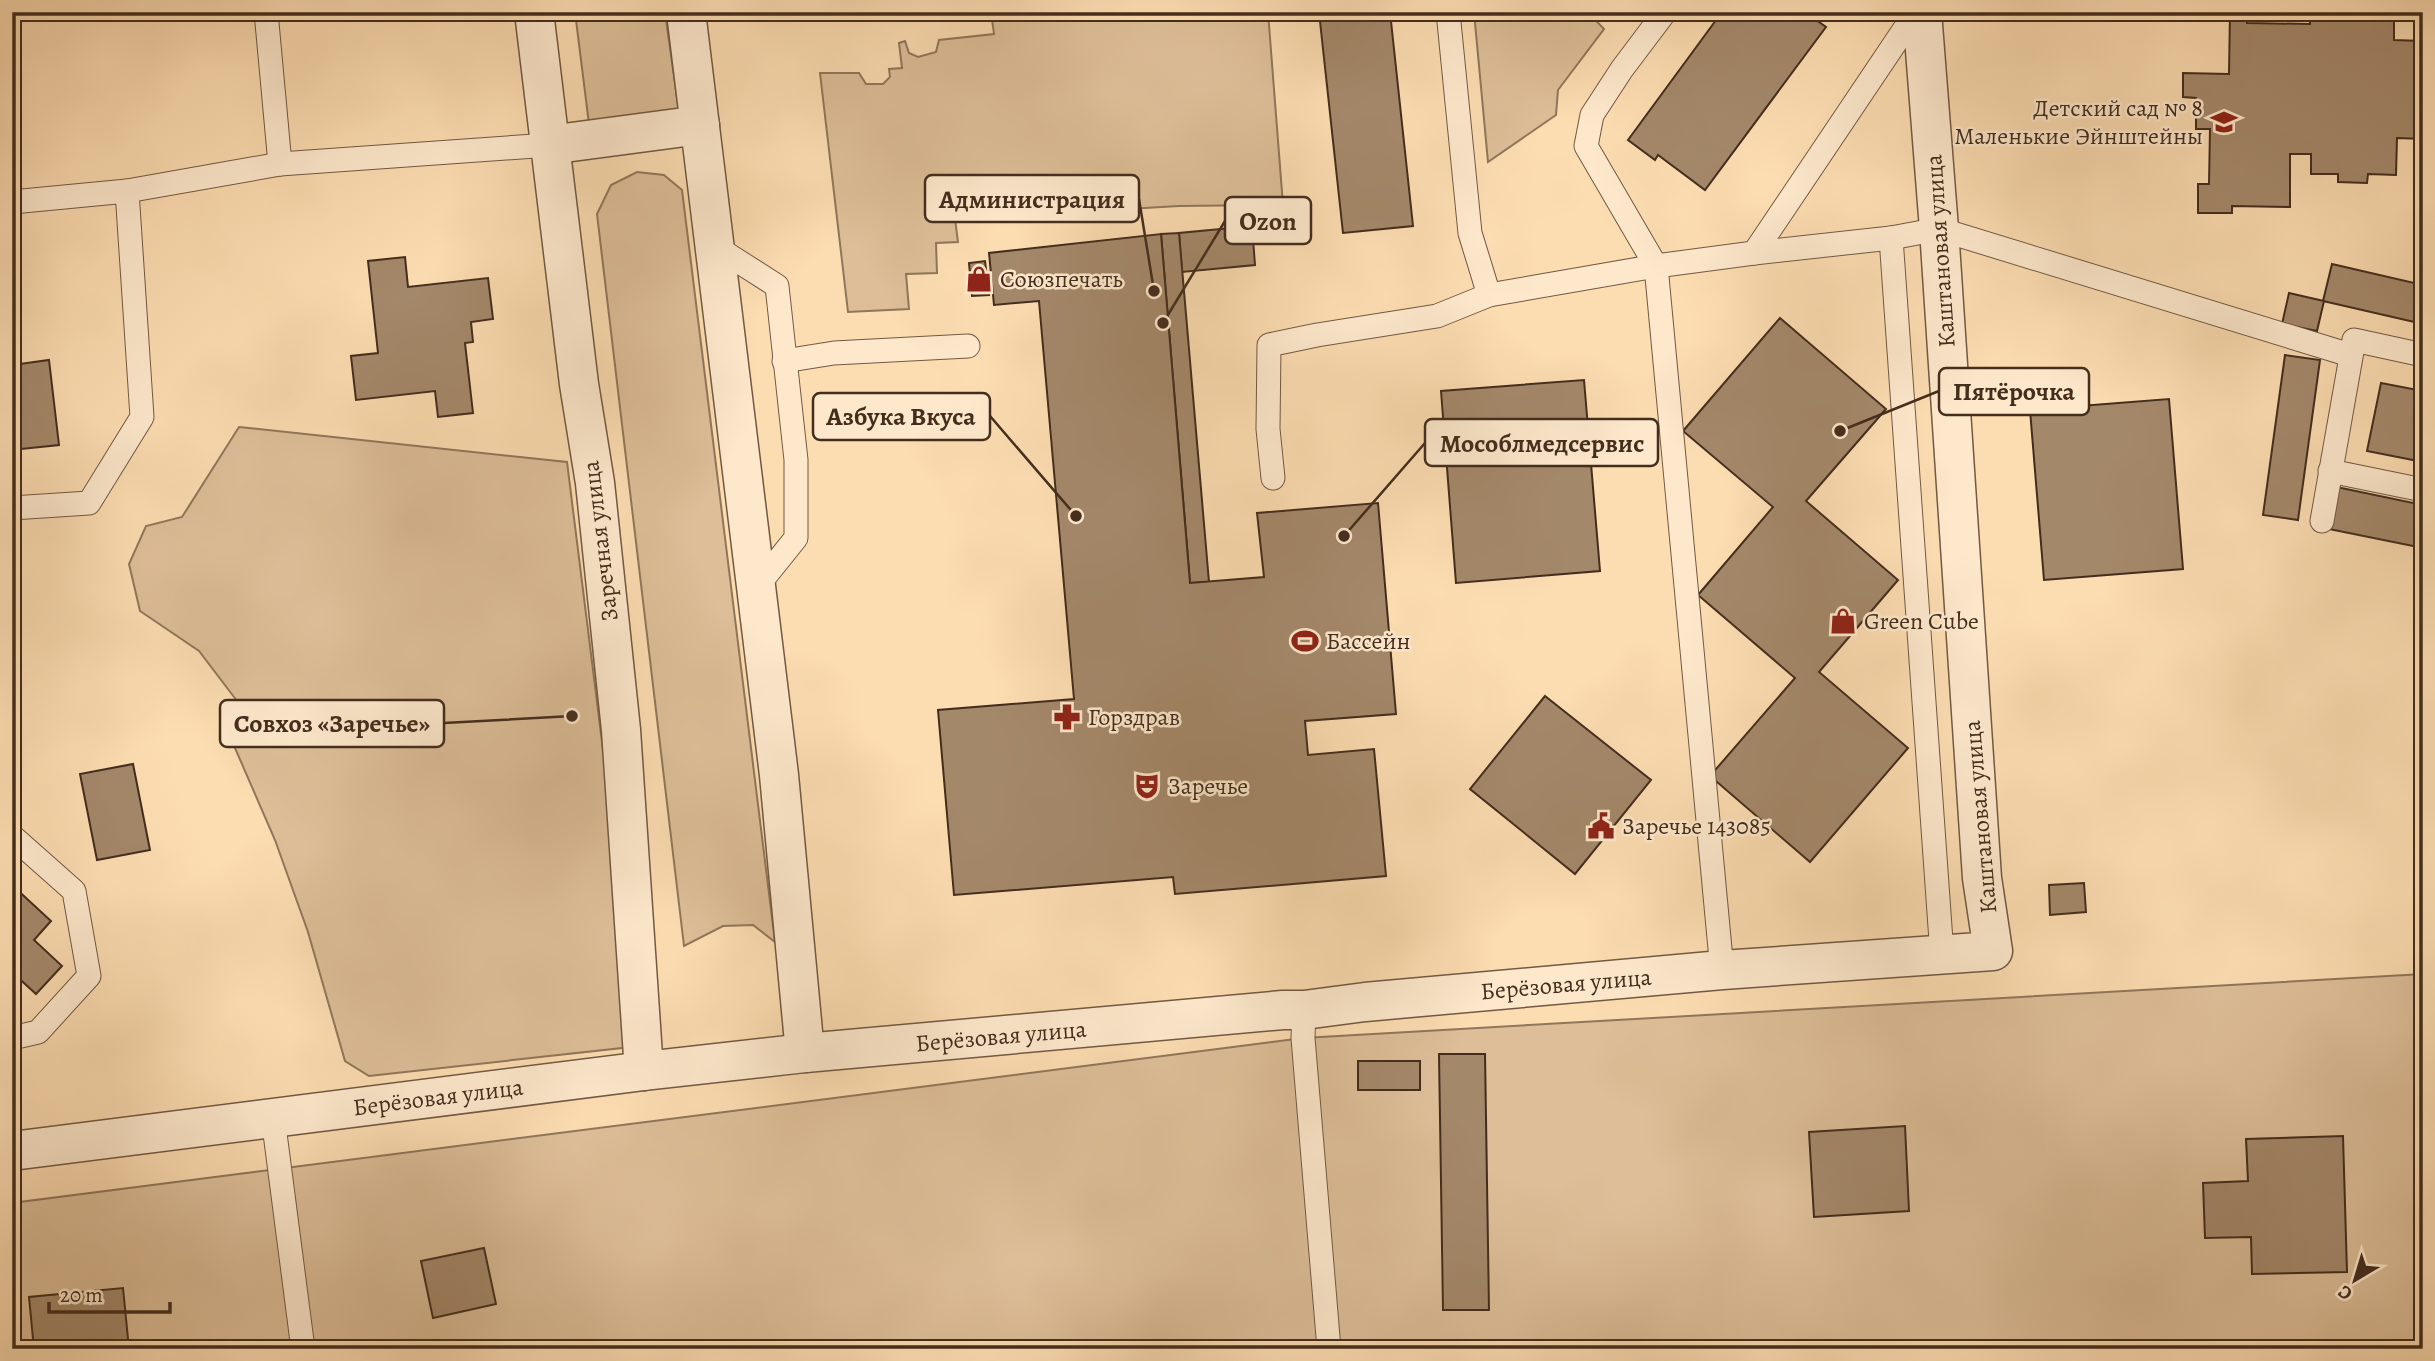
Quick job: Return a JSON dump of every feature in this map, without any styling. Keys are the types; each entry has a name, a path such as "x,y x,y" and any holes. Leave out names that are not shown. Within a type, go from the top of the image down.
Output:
{"street":[{"name":"Заречная улица","path":"534,12 579,384 595,483 620,716 644,1071"},
{"path":"686,12 779,775 805,1053"},
{"name":"Каштановая улица","path":"1922,12 1982,878 1993,951"},
{"path":"549,145 700,125"},
{"name":"Берёзовая улица","path":"13,1151 805,1053 1304,1010 1365,1002 1722,970 1993,951"}],"lane":[{"path":"266,12 280,164"},
{"path":"1448,12 1470,233 1489,295"},
{"path":"1665,12 1622,69 1592,115 1586,146 1656,266 1722,970"},
{"path":"1754,253 1916,12"},
{"path":"12,202 127,191 280,164 549,145"},
{"path":"12,508 89,503 142,418 127,191"},
{"path":"1273,478 1268,429 1269,345 1437,316 1489,295 1656,266 1891,238 1939,229 2350,355"},
{"path":"1891,238 1942,955"},
{"path":"716,247 777,286 796,460 796,538 755,589"},
{"path":"2322,520 2354,340 2423,355"},
{"path":"784,361 834,353 968,346"},
{"path":"2330,471 2423,489"},
{"path":"12,836 74,891 89,976 38,1032 12,1038"},
{"path":"1304,1010 1303,1038 1329,1349"},
{"path":"272,1118 303,1349"},
{"path":"12,1144 13,1151"}],"shaded area":[{"path":"575,12 665,12 679,112 589,124"},
{"path":"991,12 1268,12 1283,205 1179,206 955,219 958,242 936,243 937,273 906,274 909,309 848,312 820,73 859,73 866,84 883,84 890,77 889,69 902,68 899,43 905,41 909,53 918,57 936,52 939,40 994,34"},
{"path":"1474,12 1588,12 1604,29 1558,90 1556,115 1488,162"},
{"path":"637,172 664,175 682,190 775,942 753,925 723,926 684,946 597,214 611,185"},
{"path":"239,427 567,462 640,1046 369,1076 345,1061 308,932 275,840 235,748 237,701 199,651 140,611 129,564 146,526 182,517"},
{"path":"2423,974 2423,1349 12,1349 12,1203 1303,1038"}],"building":[{"path":"1319,12 1390,12 1413,226 1343,233"},
{"path":"1722,12 1805,12 1826,27 1705,190 1658,155 1655,160 1628,140"},
{"path":"2230,12 2247,12 2247,23 2310,24 2310,12 2394,12 2394,40 2423,41 2423,139 2397,138 2396,175 2368,174 2367,183 2338,182 2338,174 2311,174 2311,154 2290,154 2290,207 2232,206 2232,213 2198,213 2198,184 2209,184 2210,129 2196,129 2196,98 2183,97 2183,73 2229,74"},
{"path":"1252,226 1255,265 1182,272 1179,233"},
{"path":"1179,233 1209,582 1190,583 1161,234"},
{"path":"1161,234 1190,583 1264,577 1257,513 1378,503 1396,714 1305,721 1308,755 1374,749 1386,876 1175,894 1173,877 954,895 938,710 1074,699 1039,301 994,305 989,253"},
{"path":"405,257 408,287 488,278 493,319 471,322 473,342 465,343 473,413 438,417 435,391 356,400 351,356 378,353 368,261"},
{"name":"Союзпечать","path":"985,261 989,295 972,296 969,263"},
{"path":"2332,264 2423,285 2423,324 2323,301"},
{"path":"2289,293 2324,301 2317,331 2282,324"},
{"path":"1780,318 1886,409 1806,501 1898,580 1819,672 1908,748 1810,862 1710,776 1795,678 1698,595 1773,507 1683,431"},
{"path":"2285,355 2320,360 2298,520 2263,515"},
{"path":"49,360 59,445 12,450 12,365"},
{"path":"1584,380 1600,571 1456,583 1441,391"},
{"path":"2381,383 2423,391 2423,462 2367,451"},
{"path":"2169,399 2183,569 2044,580 2030,410"},
{"path":"2327,485 2423,505 2423,548 2319,527"},
{"path":"1545,696 1651,780 1575,874 1470,789"},
{"path":"133,764 150,850 97,860 80,774"},
{"path":"2084,883 2086,912 2050,915 2049,885"},
{"path":"12,885 51,921 34,940 62,966 36,994 12,972"},
{"path":"1439,1054 1485,1054 1489,1310 1443,1310"},
{"path":"1358,1061 1420,1061 1420,1090 1358,1090"},
{"path":"1905,1126 1909,1211 1814,1217 1809,1132"},
{"path":"2343,1136 2347,1272 2252,1274 2251,1237 2205,1238 2203,1183 2248,1181 2246,1139"},
{"path":"484,1248 496,1304 433,1318 421,1261"},
{"path":"123,1288 129,1349 34,1349 29,1297"}],"place":[{"name":"Детский сад № 8 Маленькие Эйнштейны","path":"2224,122"},
{"name":"Союзпечать","path":"979,279"},
{"name":"Администрация","path":"1154,291"},
{"name":"Ozon","path":"1163,323"},
{"name":"Пятёрочка","path":"1840,431"},
{"name":"Азбука Вкуса","path":"1076,516"},
{"name":"Мособлмедсервис","path":"1344,536"},
{"name":"Green Cube","path":"1843,621"},
{"name":"Бассейн","path":"1305,641"},
{"name":"Совхоз «Заречье»","path":"572,716"},
{"name":"Горздрав","path":"1067,717"},
{"name":"Заречье","path":"1147,786"},
{"name":"Заречье 143085","path":"1601,826"}]}
